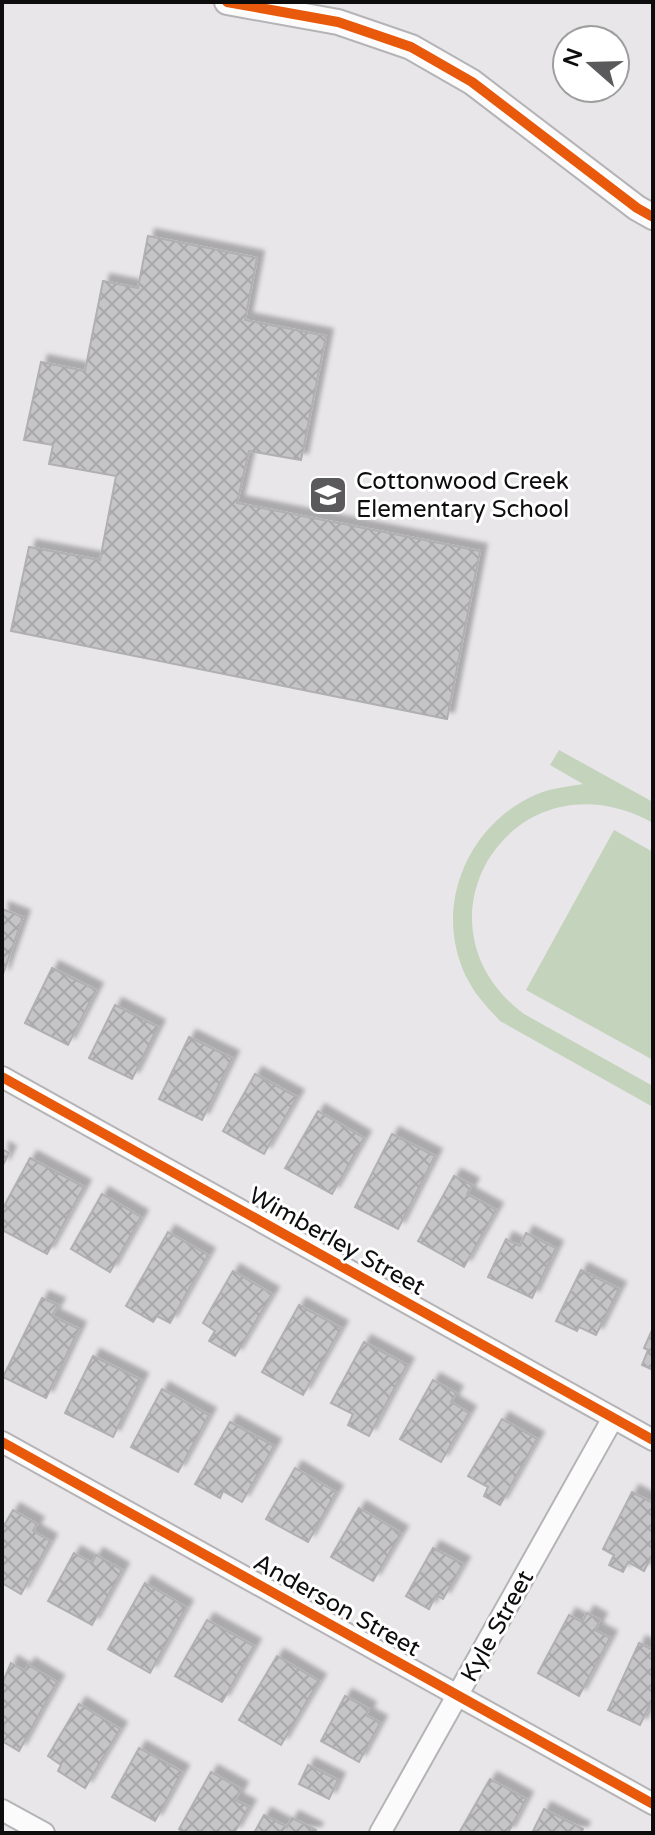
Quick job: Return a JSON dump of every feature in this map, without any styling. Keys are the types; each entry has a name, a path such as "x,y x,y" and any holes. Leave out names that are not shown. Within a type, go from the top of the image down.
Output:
{"street":[{"path":"227,2 338,22 411,47 472,82 653,217"},
{"name":"Wimberley Street","path":"2,1077 653,1440"},
{"name":"Kyle Street","path":"380,1833 613,1418"},
{"name":"Anderson Street","path":"2,1442 653,1804"},
{"path":"2,1810 44,1833"}],"green space":[{"path":"559,750 653,802 653,823 603,806 557,808 519,826 491,856 475,893 473,935 489,976 524,1014 653,1086 653,1107 500,1021 472,987 458,955 453,928 454,901 461,875 473,850 489,828 510,809 535,795 583,784 550,765"},
{"path":"614,830 653,852 653,1060 526,990"}],"building":[{"path":"148,236 257,258 245,320 326,336 301,460 249,451 237,503 480,551 447,719 11,631 29,547 100,560 116,476 49,464 53,445 24,440 41,362 85,371 103,281 138,288"},
{"path":"2,909 23,917 2,977"},
{"path":"52,968 96,990 68,1045 25,1023"},
{"path":"115,1005 158,1027 132,1079 89,1058"},
{"path":"189,1037 232,1058 202,1120 159,1099"},
{"path":"255,1074 297,1097 264,1154 223,1131"},
{"path":"318,1111 364,1138 332,1194 285,1168"},
{"path":"392,1134 435,1156 398,1229 355,1207"},
{"path":"2,1149 9,1153 2,1167"},
{"path":"30,1158 84,1187 47,1254 2,1230 2,1210"},
{"path":"454,1176 472,1185 467,1194 496,1210 464,1267 418,1241"},
{"path":"102,1194 141,1217 110,1272 71,1249"},
{"path":"168,1232 208,1255 170,1323 157,1316 153,1322 126,1306"},
{"path":"526,1233 556,1248 532,1298 488,1277 506,1239 520,1246"},
{"path":"581,1270 619,1289 596,1335 579,1327 577,1331 556,1321"},
{"path":"233,1271 272,1294 235,1356 209,1341 215,1331 203,1323"},
{"path":"42,1298 58,1305 52,1316 79,1329 46,1398 3,1377"},
{"path":"299,1305 341,1328 303,1395 262,1372"},
{"path":"653,1328 653,1370 642,1365 648,1350 644,1348"},
{"path":"364,1342 407,1365 369,1436 348,1425 353,1414 331,1403"},
{"path":"93,1356 141,1380 113,1437 65,1413"},
{"path":"433,1380 456,1393 451,1402 469,1413 441,1462 400,1439"},
{"path":"162,1389 209,1415 178,1472 131,1447"},
{"path":"502,1419 537,1439 500,1505 484,1496 488,1487 468,1476"},
{"path":"230,1422 274,1446 242,1502 223,1491 220,1498 195,1484"},
{"path":"295,1468 336,1492 308,1542 266,1519"},
{"path":"632,1492 653,1503 653,1553 644,1571 628,1562 623,1572 609,1565 614,1555 603,1549"},
{"path":"359,1508 401,1533 373,1581 331,1557"},
{"path":"13,1510 37,1524 33,1531 50,1541 21,1594 2,1583 2,1529"},
{"path":"433,1548 463,1564 443,1599 436,1595 429,1609 406,1596"},
{"path":"74,1553 92,1563 96,1555 122,1570 92,1625 48,1601"},
{"path":"145,1583 186,1607 150,1673 108,1649"},
{"path":"587,1613 600,1620 595,1630 610,1638 579,1696 538,1673 569,1615 582,1622"},
{"path":"207,1620 254,1646 222,1702 175,1676"},
{"path":"639,1643 653,1650 653,1698 640,1725 608,1710"},
{"path":"277,1656 319,1681 281,1745 239,1720"},
{"path":"11,1663 25,1671 28,1665 57,1682 19,1751 2,1741 2,1684"},
{"path":"345,1696 369,1709 366,1715 380,1723 359,1762 321,1741"},
{"path":"79,1704 120,1729 85,1788 58,1771 61,1765 48,1756"},
{"path":"139,1748 182,1772 155,1821 112,1797"},
{"path":"308,1765 338,1780 329,1799 299,1784"},
{"path":"211,1772 241,1789 235,1800 249,1807 234,1833 186,1833 179,1829"},
{"path":"490,1779 526,1799 508,1833 459,1833"},
{"path":"544,1809 583,1829 581,1833 532,1833"},
{"path":"264,1815 287,1827 292,1818 316,1830 314,1833 254,1833"}],"cycle path":[{"path":"227,2 338,22 411,47 472,82 653,217"},
{"path":"2,1077 653,1440"},
{"path":"2,1442 653,1804"}],"place":[{"name":"Cottonwood Creek Elementary School","path":"328,495"}]}
